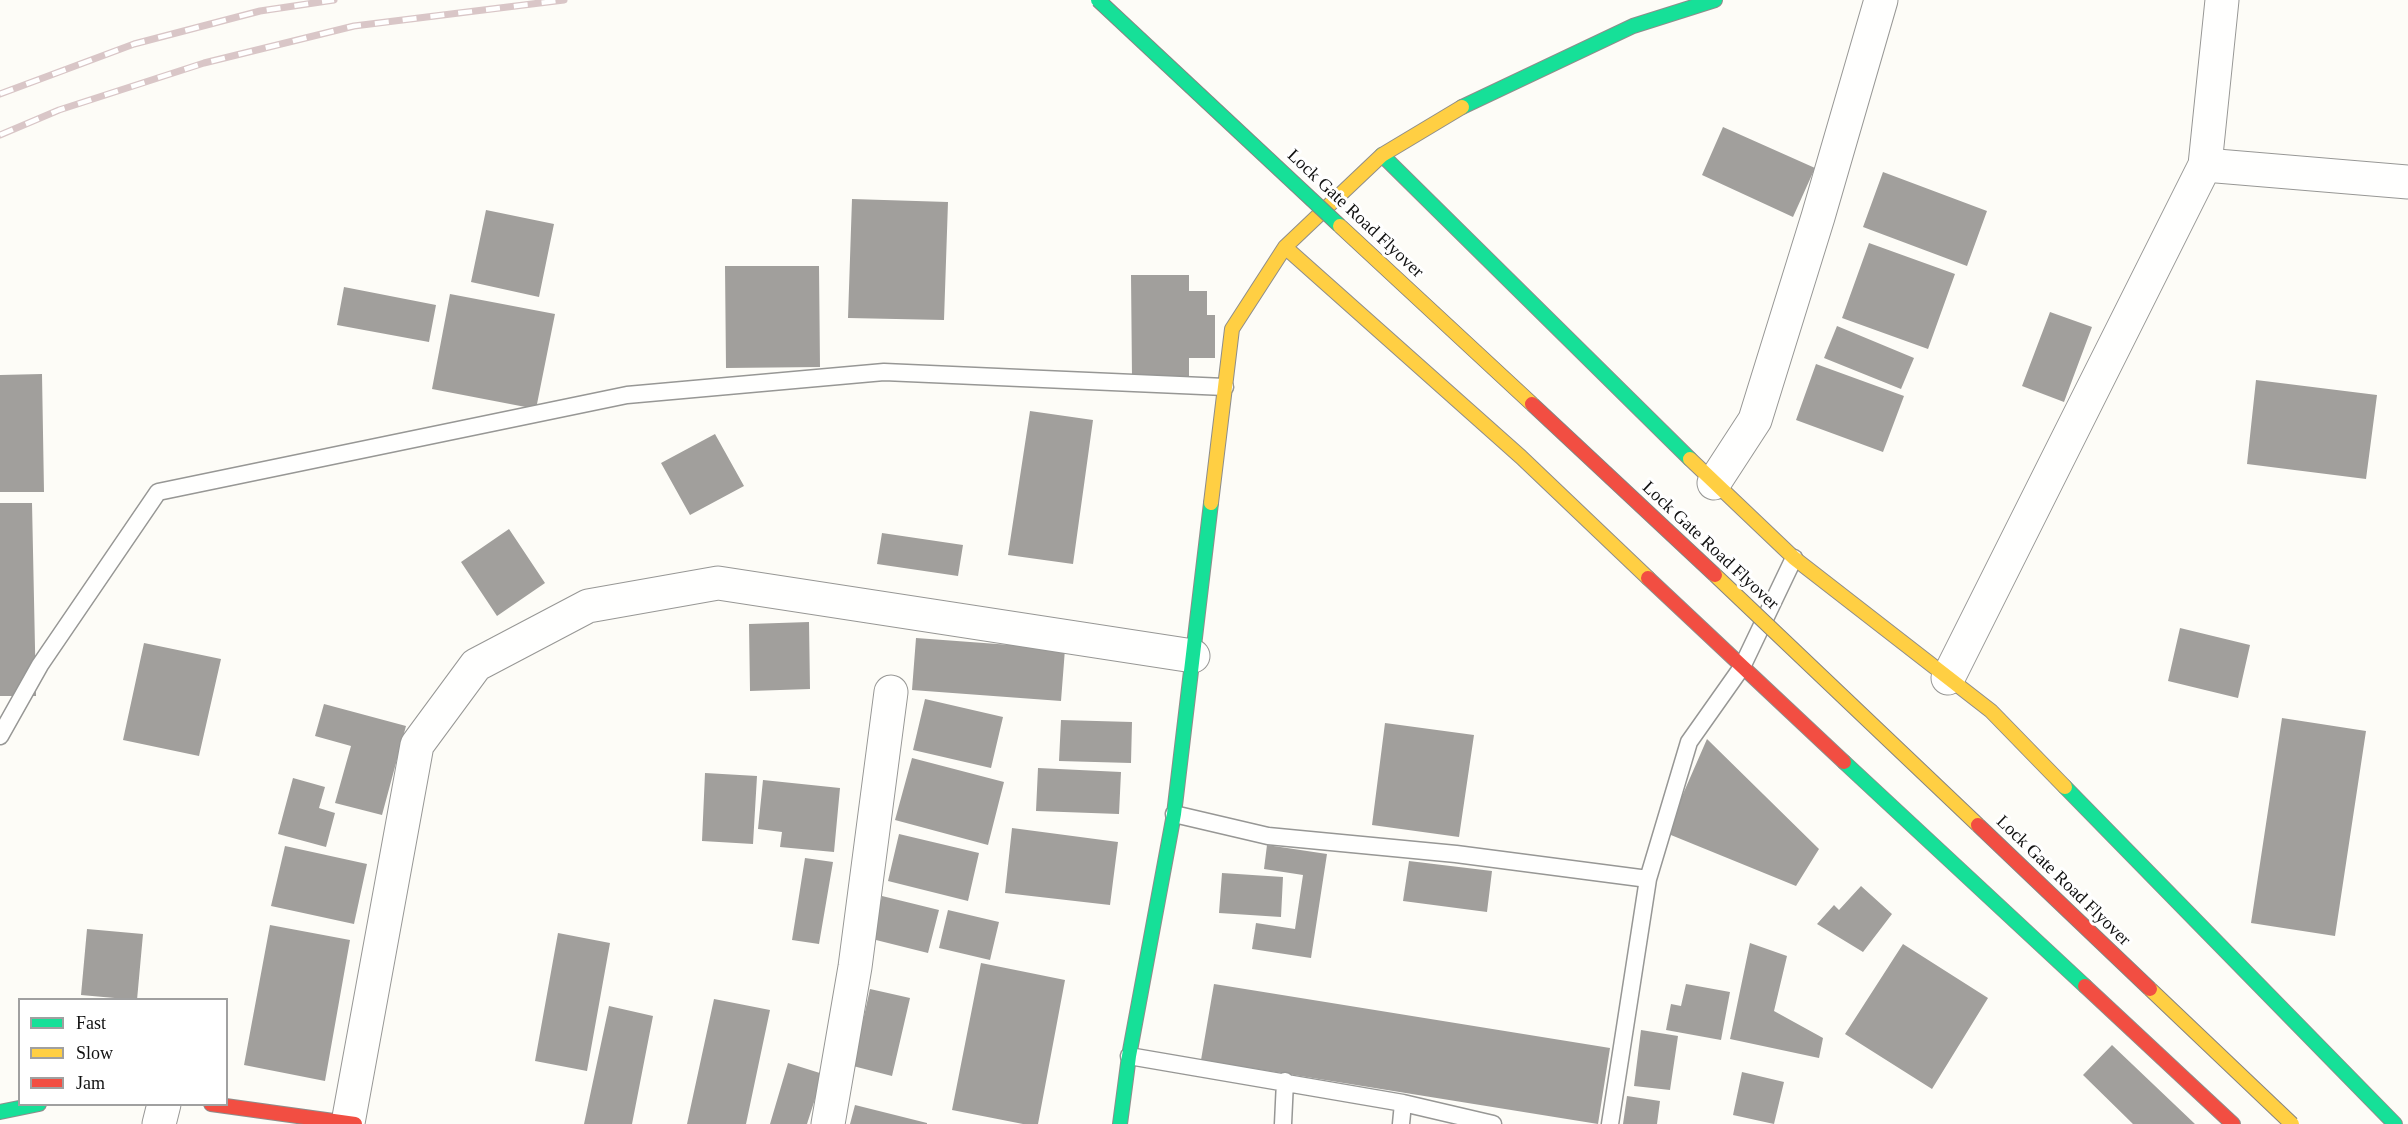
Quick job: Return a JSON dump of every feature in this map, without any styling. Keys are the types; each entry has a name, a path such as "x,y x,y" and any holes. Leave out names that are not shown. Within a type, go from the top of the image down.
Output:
{"street":[{"name":"Lock Gate Road Flyover","path":"1098,0 1759,616 2292,1124"},
{"path":"1120,1124 1129,1056 1174,814 1232,329 1285,247 1382,155 1452,112 1633,26 1715,0"},
{"path":"1714,483 1755,420 1881,0"},
{"path":"1948,678 2205,165 2222,0"},
{"path":"1382,155 1714,483 1794,558 1990,711 2395,1124"},
{"path":"2205,165 2408,182"},
{"path":"1285,247 1521,457 1742,667 2233,1124"},
{"path":"226,1106 351,1123 417,745 476,665 588,606 718,583 1193,656"},
{"path":"828,1124 855,967 891,692"},
{"path":"0,1112 29,1106"},
{"path":"159,1124 164,1106"}],"lane":[{"path":"0,736 40,665 158,492 627,395 884,372 1225,387"},
{"path":"1610,1124 1648,879 1689,742 1742,667 1794,558"},
{"path":"1174,814 1268,836 1456,854 1648,879"},
{"path":"1129,1056 1403,1103 1493,1124"},
{"path":"1283,1124 1285,1081"},
{"path":"1401,1124 1403,1103"}],"building":[{"path":"1723,127 1815,168 1793,217 1702,175"},
{"path":"1883,172 1987,211 1967,266 1863,227"},
{"path":"852,199 948,202 944,320 848,318"},
{"path":"486,210 554,224 539,297 471,282"},
{"path":"1869,243 1955,274 1928,349 1842,318"},
{"path":"725,266 819,266 820,367 726,368"},
{"path":"1131,275 1189,275 1189,291 1207,291 1207,315 1215,315 1215,358 1189,358 1189,376 1132,377"},
{"path":"344,287 436,305 429,342 337,325"},
{"path":"450,294 555,314 536,409 432,389"},
{"path":"2050,312 2092,327 2064,402 2022,386"},
{"path":"1837,326 1914,358 1901,389 1824,358"},
{"path":"1816,364 1904,396 1883,452 1796,420"},
{"path":"42,374 44,492 0,492 0,375"},
{"path":"2256,380 2377,395 2366,479 2247,464"},
{"path":"1030,411 1093,420 1073,564 1008,555"},
{"path":"715,434 744,486 690,515 661,463"},
{"path":"0,503 32,503 36,696 0,696"},
{"path":"509,529 545,583 497,616 461,562"},
{"path":"882,533 963,545 958,576 877,564"},
{"path":"809,622 810,689 750,691 749,624"},
{"path":"2180,628 2250,645 2238,698 2168,681"},
{"path":"916,638 1065,649 1061,701 912,690"},
{"path":"144,643 221,659 199,756 123,740"},
{"path":"925,699 1003,717 991,768 913,750"},
{"path":"324,704 406,726 382,815 335,803 351,746 315,736"},
{"path":"2282,718 2366,731 2335,936 2251,923"},
{"path":"1061,720 1132,722 1131,763 1059,761"},
{"path":"1385,723 1474,735 1459,837 1372,825"},
{"path":"1707,739 1819,849 1796,886 1666,833"},
{"path":"912,758 1004,782 988,845 895,820"},
{"path":"1038,768 1121,772 1119,814 1036,811"},
{"path":"705,773 757,776 753,844 702,841"},
{"path":"293,778 325,787 319,808 335,813 326,847 278,834"},
{"path":"763,780 840,788 834,852 780,847 782,832 758,829"},
{"path":"1012,828 1118,842 1110,905 1005,893"},
{"path":"899,834 979,853 968,901 888,881"},
{"path":"1267,845 1327,854 1311,958 1252,949 1256,923 1295,929 1303,875 1264,869"},
{"path":"285,846 367,864 354,924 271,906"},
{"path":"805,858 833,862 819,944 792,940"},
{"path":"1409,861 1492,871 1487,912 1403,901"},
{"path":"1222,873 1283,877 1281,917 1219,913"},
{"path":"1861,886 1892,914 1863,952 1817,924 1834,905 1839,910"},
{"path":"882,896 939,910 928,953 872,939"},
{"path":"948,910 999,922 990,960 939,948"},
{"path":"270,925 350,940 325,1081 244,1065"},
{"path":"87,929 143,934 137,998 81,995"},
{"path":"558,933 610,943 587,1071 535,1061"},
{"path":"1750,943 1787,956 1774,1011 1823,1038 1819,1058 1730,1039"},
{"path":"1903,944 1988,998 1932,1089 1845,1034"},
{"path":"981,963 1065,980 1038,1124 1023,1124 952,1110"},
{"path":"1214,984 1610,1048 1598,1124 1201,1060"},
{"path":"1686,984 1730,992 1721,1040 1666,1030 1671,1004 1681,1006"},
{"path":"870,989 910,998 892,1076 853,1066"},
{"path":"714,999 770,1010 746,1124 687,1124"},
{"path":"609,1006 653,1016 632,1124 584,1124"},
{"path":"1641,1030 1678,1036 1670,1090 1634,1086"},
{"path":"2112,1045 2195,1124 2133,1124 2083,1075"},
{"path":"788,1063 823,1074 807,1124 770,1124"},
{"path":"1742,1072 1784,1082 1774,1124 1733,1115"},
{"path":"1627,1096 1660,1101 1657,1124 1623,1124"},
{"path":"855,1105 927,1123 927,1124 850,1124"}],"railway":[{"path":"0,94 134,44 260,11 334,0"},
{"path":"0,135 59,110 204,63 354,26 564,0"}],"traffic: fast":[{"path":"1098,0 1340,226"},
{"path":"1462,107 1633,26 1715,0"},
{"path":"1382,155 1690,459"},
{"path":"1120,1124 1129,1056 1174,814 1211,503"},
{"path":"1844,762 2085,986"},
{"path":"2065,787 2395,1124"},
{"path":"0,1112 29,1106"}],"traffic: slow":[{"path":"1211,503 1232,329 1285,247 1382,155 1462,107"},
{"path":"1340,226 1532,404"},
{"path":"1285,247 1521,457 1648,578"},
{"path":"1690,459 1794,558 1991,711 2065,787"},
{"path":"1715,575 1978,825"},
{"path":"2150,989 2292,1124"}],"traffic: jam":[{"path":"1532,404 1715,575"},
{"path":"1648,578 1844,762"},
{"path":"1978,825 2150,989"},
{"path":"2085,986 2233,1124"},
{"path":"225,1106 355,1124"}]}
